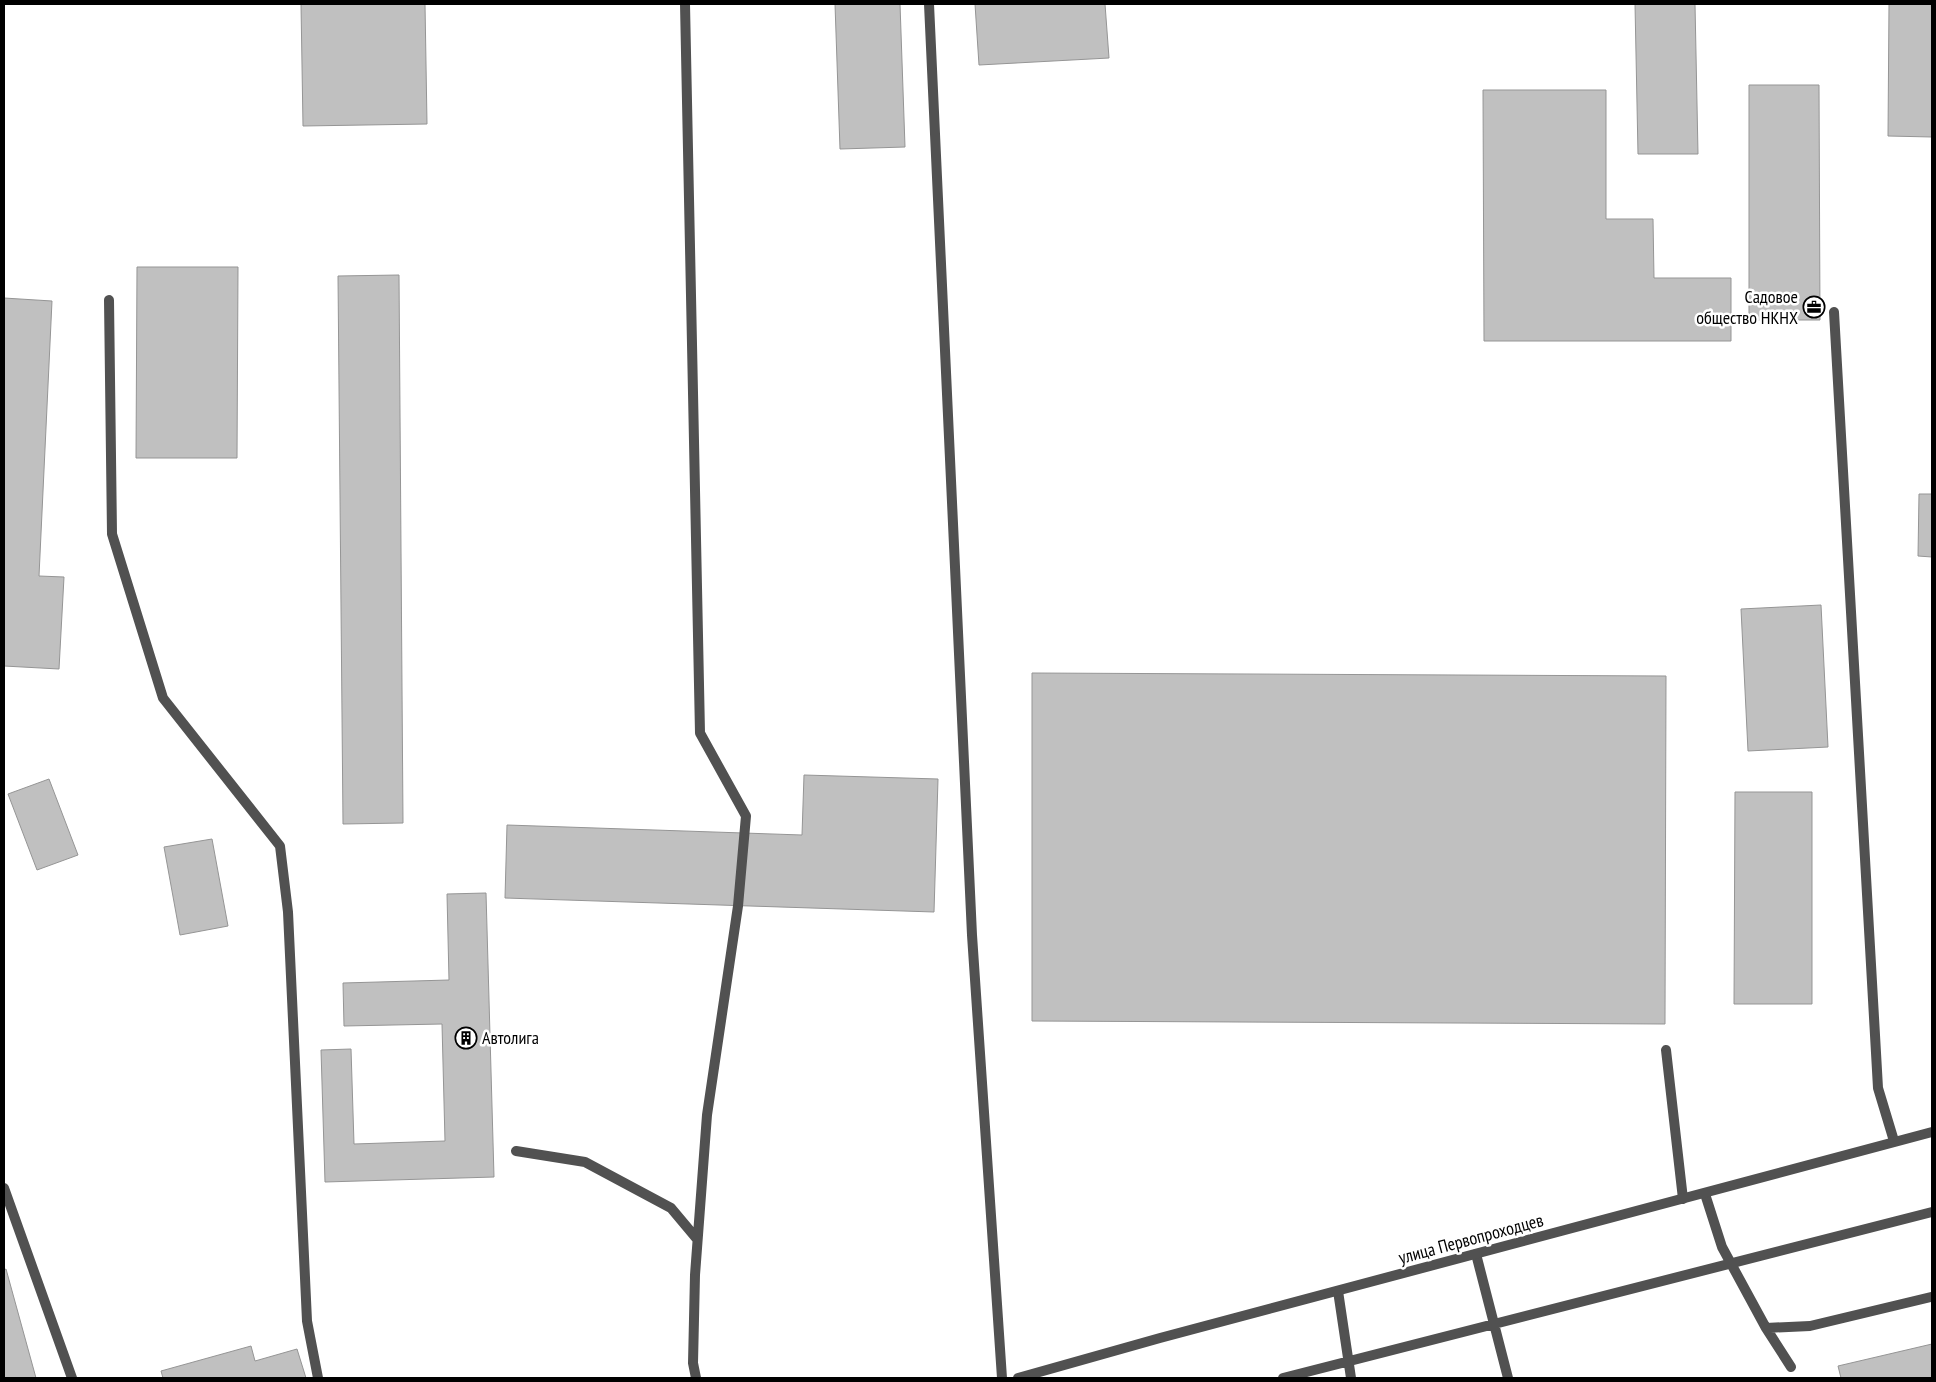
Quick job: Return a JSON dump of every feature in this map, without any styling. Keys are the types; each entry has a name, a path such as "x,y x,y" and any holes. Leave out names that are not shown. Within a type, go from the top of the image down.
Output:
{"street":[{"path":"685,4 700,734 746,816 738,906 707,1115 697,1239 693,1362 696,1378"},
{"path":"929,4 972,935 1002,1378"},
{"path":"109,300 112,534 163,698 280,846 288,912 307,1321 318,1378"},
{"path":"1834,312 1878,1088 1894,1142"},
{"path":"1666,1050 1683,1200"},
{"name":"улица Первопроходцев","path":"1018,1378 1932,1132"},
{"path":"516,1151 585,1162 671,1208 697,1239"},
{"path":"4,1188 72,1378"},
{"path":"1705,1194 1722,1247 1766,1328 1791,1367"},
{"path":"1283,1378 1932,1212"},
{"path":"1476,1254 1508,1378"},
{"path":"1338,1291 1351,1378"},
{"path":"1766,1328 1810,1326 1931,1297"}],"building":[{"path":"301,4 425,4 427,124 303,126"},
{"path":"835,4 900,4 905,147 840,149"},
{"path":"975,4 1105,4 1109,58 979,65"},
{"path":"1635,4 1695,4 1698,154 1638,154"},
{"path":"1889,4 1932,4 1932,137 1888,136"},
{"path":"1749,85 1819,85 1820,320 1749,320"},
{"path":"1483,90 1606,90 1606,219 1653,219 1654,278 1731,278 1731,341 1484,341"},
{"path":"137,267 238,267 237,458 136,458"},
{"path":"399,275 403,823 343,824 338,276"},
{"path":"4,298 52,301 39,576 64,577 59,669 4,666"},
{"path":"1919,494 1932,494 1932,557 1918,556"},
{"path":"1821,605 1828,747 1748,751 1741,609"},
{"path":"1032,673 1666,676 1665,1024 1032,1021"},
{"path":"804,775 938,779 934,912 505,898 507,825 802,835"},
{"path":"49,779 78,855 37,870 8,794"},
{"path":"1735,792 1812,792 1812,1004 1734,1004"},
{"path":"212,839 228,926 180,935 164,847"},
{"name":"Автолига","path":"486,893 494,1177 325,1182 321,1050 351,1049 354,1144 445,1141 442,1024 344,1026 343,983 449,980 447,894"},
{"path":"6,1269 36,1378 4,1378 4,1270"},
{"path":"1932,1344 1932,1378 1841,1378 1838,1366"},
{"path":"251,1346 255,1361 297,1349 306,1378 163,1378 161,1371"}],"place":[{"name":"Садовое общество НКНХ","path":"1814,307"},
{"name":"Автолига","path":"466,1038"}]}
